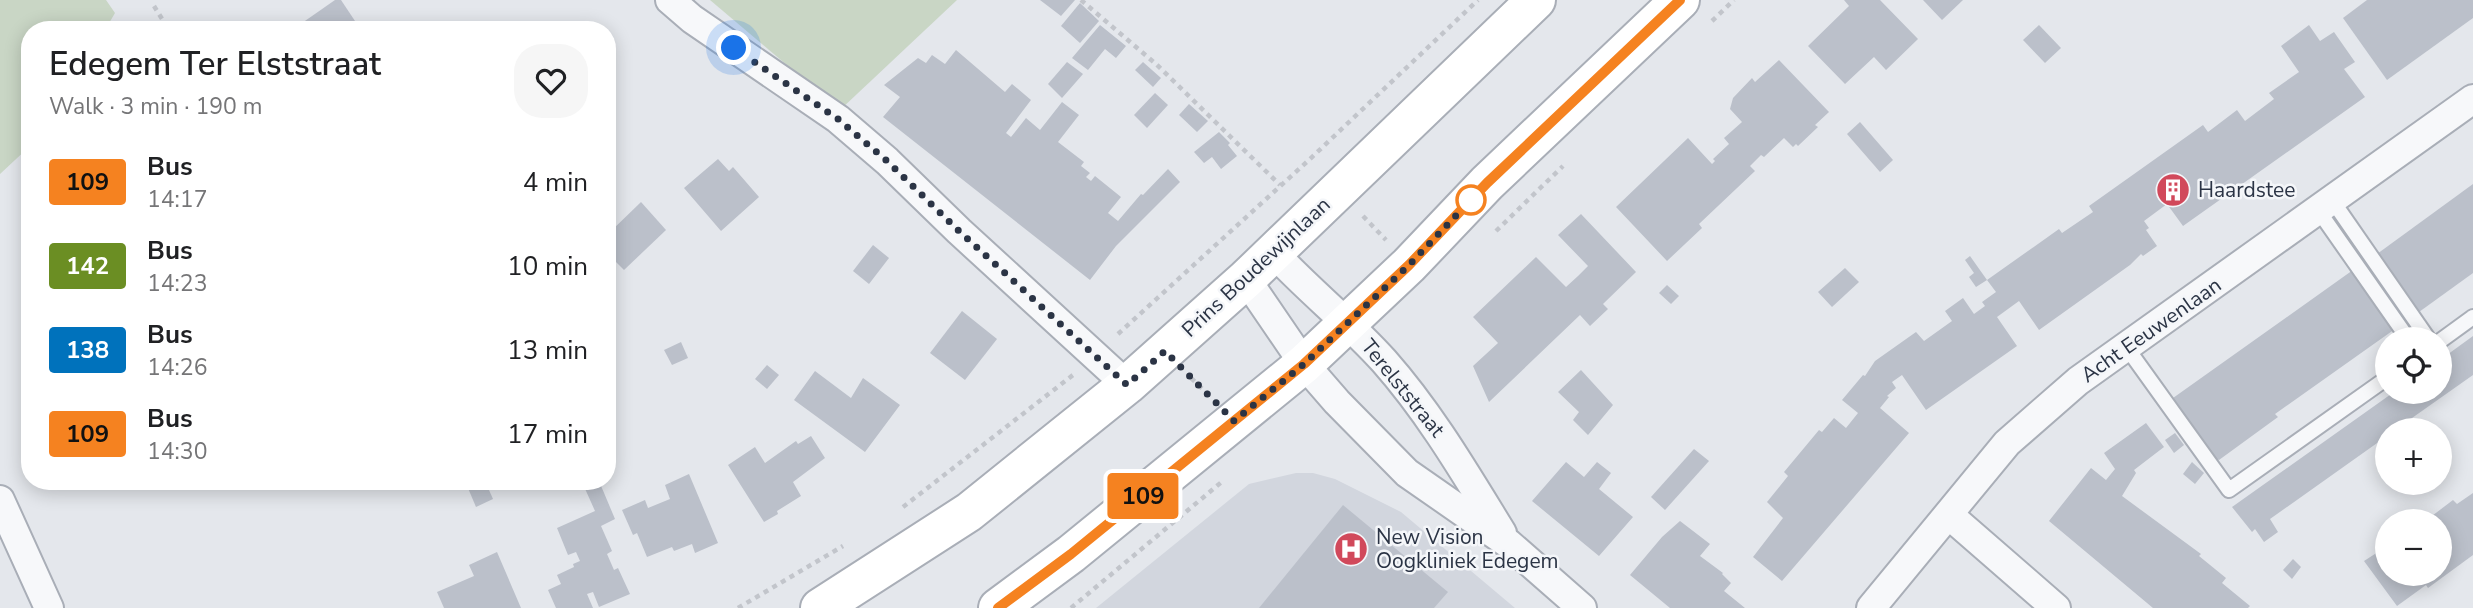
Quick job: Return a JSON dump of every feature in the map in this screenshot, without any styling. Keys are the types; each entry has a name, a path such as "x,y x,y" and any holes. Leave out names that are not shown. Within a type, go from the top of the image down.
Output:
{"main road":[{"name":"Prins Boudewijnlaan","path":"820,608 969,512 1127,385 1246,279 1536,0"},
{"path":"998,608 1071,554 1304,364 1409,265 1487,183 1680,0"}],"street":[{"path":"670,0 692,19 838,119 1127,385"},
{"name":"Acht Eeuwenlaan","path":"1871,608 2007,443 2078,381 2473,99"},
{"name":"Terelststraat","path":"1273,252 1348,322 1383,360 1440,431 1509,544"},
{"name":"Terelststraat","path":"1246,279 1304,364 1337,402 1407,473 1509,544 1582,608"},
{"path":"0,500 49,608"},
{"path":"1949,515 2056,608"}],"lane":[{"path":"2325,205 2401,327"},
{"path":"2325,205 2419,327"},
{"path":"2452,332 2473,317"},
{"path":"2127,348 2229,490 2375,387"}],"path":[{"path":"1081,0 1156,64 1310,216"},
{"path":"1234,421 1134,320 1478,0"},
{"path":"154,6 163,21"},
{"path":"1310,159 1409,265"},
{"path":"899,511 1071,377 1094,356"},
{"path":"1071,608 1226,479"},
{"path":"738,608 853,540"}],"shaded area":[{"path":"1296,473 1313,473 1335,479 1401,512 1515,608 1096,608 1249,484"}],"green space":[{"path":"0,0 106,0 115,13 110,21 21,21 21,154 0,174"},
{"path":"710,0 957,0 840,110"}],"building":[{"path":"335,0 341,0 355,21 305,21"},
{"path":"1040,0 1075,0 1061,16"},
{"path":"1844,0 1880,0 1918,39 1886,70 1874,57 1845,84 1808,46 1849,6"},
{"path":"1923,0 1963,0 1942,20"},
{"path":"2367,0 2473,0 2473,18 2387,80 2343,18"},
{"path":"1080,3 1099,21 1080,43 1061,26"},
{"path":"1100,25 1126,46 1116,58 1105,49 1088,70 1072,58"},
{"path":"2039,25 2061,48 2045,63 2023,40"},
{"path":"2309,25 2320,41 2334,32 2355,62 2344,69 2365,97 2183,226 2167,204 2144,221 2149,228 2146,230 2157,246 2143,256 2141,254 2130,265 2039,330 2019,301 1997,317 2017,346 1926,410 1902,375 1892,382 1896,388 1880,408 1909,433 1782,581 1753,557 1783,518 1767,502 1788,476 1784,472 1819,430 1822,432 1834,418 1846,428 1858,413 1842,400 1875,361 1916,332 1924,341 1952,321 1945,311 1963,298 1974,314 1985,306 1982,302 1996,292 1987,280 2059,229 2062,233 2093,212 2089,206 2203,125 2208,132 2237,110 2245,121 2274,99 2269,93 2299,72 2281,46"},
{"path":"956,50 1005,92 1012,84 1031,100 1006,133 1011,137 1026,118 1040,130 1062,102 1079,115 1058,142 1084,162 1081,166 1090,173 1086,177 1091,181 1095,176 1121,197 1108,213 1118,221 1141,194 1168,169 1180,182 1116,246 1090,280 883,117 900,97 884,85 918,58 926,63 932,55 945,64"},
{"path":"1779,60 1829,112 1798,146 1796,144 1793,147 1784,138 1764,157 1761,155 1750,166 1755,171 1699,224 1702,228 1667,261 1616,207 1688,138 1712,164 1715,161 1713,159 1729,144 1724,138 1742,122 1730,109 1733,98 1752,78 1755,82"},
{"path":"1067,62 1083,74 1062,98 1048,84"},
{"path":"1143,62 1161,78 1153,87 1135,70"},
{"path":"1155,93 1168,105 1147,128 1134,115"},
{"path":"1189,104 1208,121 1197,132 1179,115"},
{"path":"1860,122 1893,160 1880,172 1847,134"},
{"path":"1219,132 1230,143 1228,145 1237,156 1221,169 1212,157 1204,163 1194,152"},
{"path":"718,159 729,171 733,167 759,197 721,231 684,188"},
{"path":"2473,184 2473,273 2419,312 2377,254"},
{"path":"641,202 666,230 624,270 616,262 616,226"},
{"path":"1581,214 1636,272 1603,304 1608,309 1590,326 1580,315 1489,402 1473,366 1498,343 1473,317 1536,257 1566,287 1578,276 1588,266 1558,235"},
{"path":"873,245 889,258 869,284 853,271"},
{"path":"1970,256 1987,280 1976,287 1969,277 1974,273 1965,260"},
{"path":"1845,268 1859,282 1832,307 1818,292"},
{"path":"2353,270 2394,327 2375,327 2375,343 2275,414 2278,417 2219,460 2173,398"},
{"path":"1667,285 1679,296 1671,304 1659,293"},
{"path":"962,311 997,339 965,380 930,353"},
{"path":"2473,336 2473,375 2452,390 2452,351"},
{"path":"681,342 688,358 672,365 664,350"},
{"path":"767,365 779,375 767,389 755,379"},
{"path":"1581,370 1613,405 1588,435 1573,420 1579,412 1558,392"},
{"path":"815,371 851,398 863,378 900,405 865,452 794,400"},
{"path":"2377,404 2432,404 2412,418 2375,418 2375,445 2270,519 2278,532 2264,542 2255,529 2252,532 2232,507"},
{"path":"2146,423 2164,447 2134,470 2136,473 2122,496 2201,554 2199,556 2226,578 2222,583 2250,606 2248,608 2153,608 2049,521 2091,468 2106,480 2115,469 2104,453"},
{"path":"2175,433 2184,445 2174,453 2165,440"},
{"path":"811,436 825,458 793,482 801,496 764,522 728,465 755,447 765,463 796,441 798,444"},
{"path":"1694,449 1709,461 1665,510 1651,497"},
{"path":"1566,462 1584,477 1597,462 1611,473 1599,489 1633,517 1599,556 1532,501"},
{"path":"2192,462 2204,473 2195,484 2183,474"},
{"path":"689,474 718,543 695,553 692,544 674,551 672,547 647,557 637,533 633,535 622,510 645,500 648,508 670,499 665,485"},
{"path":"469,490 489,490 493,499 476,507"},
{"path":"586,490 603,490 615,519 601,526 612,551 607,554 614,570 618,568 630,594 599,607 593,592 587,594 593,608 556,608 548,590 561,584 557,575 580,561 576,552 568,555 557,528 595,511"},
{"path":"2473,493 2473,555 2452,570 2452,509 2441,509 2453,500 2457,504"},
{"name":"New Vision Oogkliniek Edegem","path":"1343,505 1448,592 1434,608 1259,608"},
{"path":"1680,521 1710,544 1700,556 1723,573 1731,583 1724,591 1745,608 1670,608 1630,575 1662,537"},
{"path":"497,552 521,608 444,608 437,592 474,576 469,565"},
{"path":"2375,554 2375,576 2364,561"},
{"path":"2293,559 2301,567 2292,579 2283,570"},
{"path":"2382,586 2425,586 2397,606"}],"bus line":[{"name":"109","path":"998,608 1071,554 1304,364 1409,265 1487,183 1680,0"}],"place":[{"name":"Haardstee","path":"2173,190"},
{"name":"New Vision Oogkliniek Edegem","path":"1351,549"}],"route":[{"path":"734,48 838,119 887,161 1127,385 1165,351 1234,421 1304,364 1409,265 1471,200"}]}
